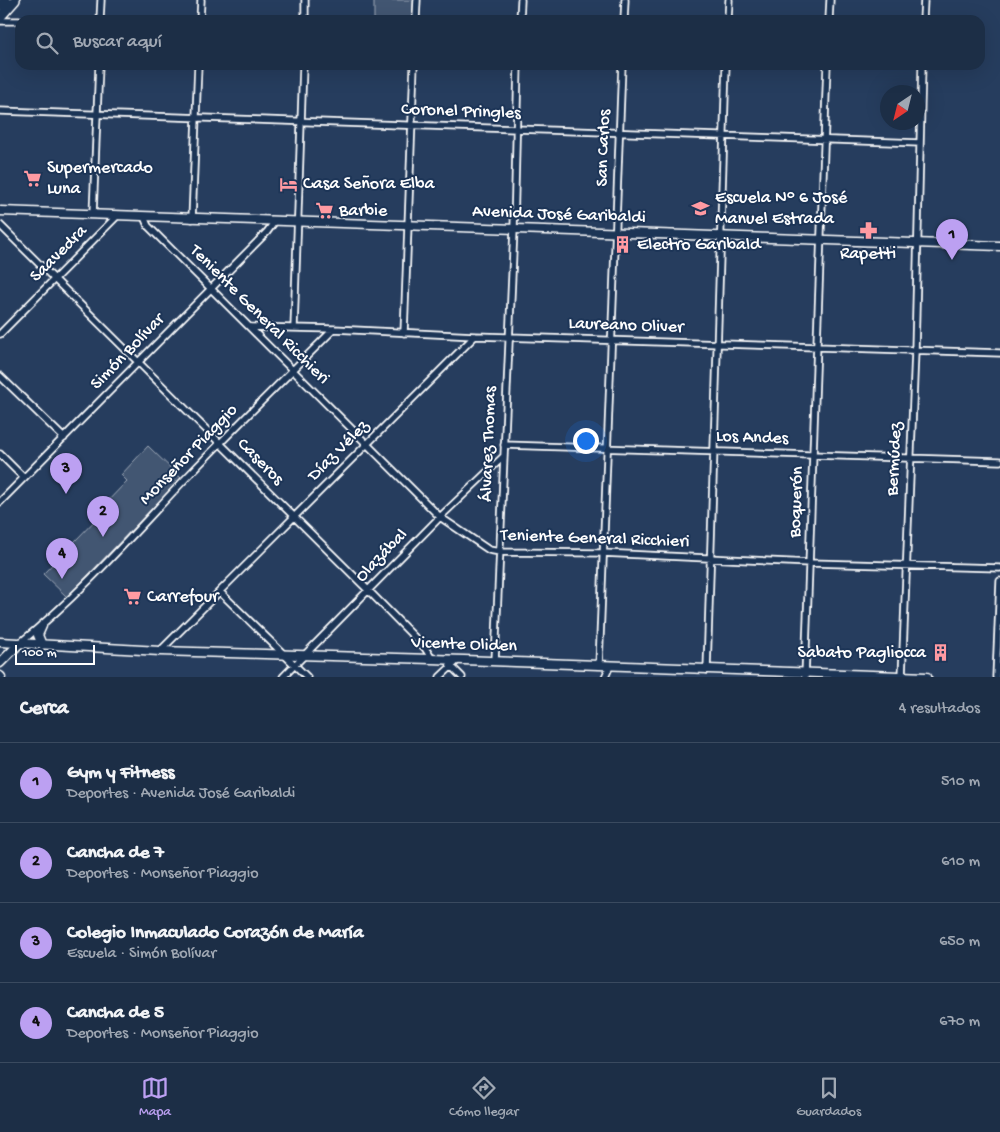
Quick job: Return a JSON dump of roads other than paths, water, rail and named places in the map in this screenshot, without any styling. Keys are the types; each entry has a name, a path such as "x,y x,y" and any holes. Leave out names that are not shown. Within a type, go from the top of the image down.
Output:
{"main road":[{"path":"0,5 5,0"},
{"path":"0,19 15,0"},
{"name":"Avenida José Garibaldi","path":"0,211 1000,246"},
{"path":"42,626 38,635 42,645"},
{"name":"Vicente Oliden","path":"0,642 160,651 495,661 805,675 927,677"},
{"name":"Monseñor Piaggio","path":"0,663 20,643"}],"street":[{"path":"100,15 101,0"},
{"path":"200,15 201,0"},
{"path":"304,15 305,0"},
{"path":"416,15 417,0"},
{"path":"520,15 521,0"},
{"path":"624,15 625,0"},
{"path":"728,15 729,0"},
{"path":"829,15 830,0"},
{"path":"923,15 924,0"},
{"path":"0,19 15,20"},
{"path":"93,214 99,70"},
{"path":"192,219 198,70"},
{"path":"294,328 303,70"},
{"path":"404,333 414,70"},
{"name":"Álvarez Thomas","path":"495,661 514,229 518,70"},
{"name":"San Carlos","path":"599,665 622,70"},
{"path":"707,670 726,70"},
{"name":"Boquerón","path":"805,675 827,70"},
{"name":"Bermúdez","path":"902,677 915,350 922,70"},
{"name":"Coronel Pringles","path":"0,111 920,143"},
{"name":"Saavedra","path":"0,334 117,216"},
{"name":"Teniente General Ricchieri","path":"144,217 148,226 368,443 440,517 488,550 500,552 602,553 810,563 1000,568"},
{"name":"Simón Bolívar","path":"0,502 267,232 275,221"},
{"name":"Caseros","path":"0,225 369,590 426,648 432,659"},
{"name":"Laureano Oliver","path":"251,327 1000,353"},
{"name":"Monseñor Piaggio","path":"20,643 42,626 334,329"},
{"name":"Díaz Vélez","path":"160,651 474,336"},
{"path":"0,376 64,438"},
{"name":"Los Andes","path":"504,445 1000,461"},
{"path":"0,454 24,478"},
{"name":"Olazábal","path":"283,677 440,517 503,457"},
{"path":"996,677 1000,581"},
{"path":"220,592 307,677"},
{"path":"444,660 462,677"},
{"path":"440,677 458,660"},
{"path":"605,677 610,666"}],"place":[{"name":"Supermercado Luna","path":"33,178"},
{"name":"Casa Señora Elba","path":"289,184"},
{"name":"Escuela N° 6 José Manuel Estrada","path":"701,208"},
{"name":"Barbie","path":"325,211"},
{"name":"Rapetti","path":"868,231"},
{"name":"Electro Garibald","path":"623,245"},
{"name":"Gym y Fitness","path":"952,260"},
{"name":"Colegio Inmaculado Corazón de María","path":"66,494"},
{"name":"Cancha de 7","path":"103,537"},
{"name":"Cancha de 5","path":"62,579"},
{"name":"Carrefour","path":"133,597"},
{"name":"Sabato Pagliocca","path":"940,653"}]}
